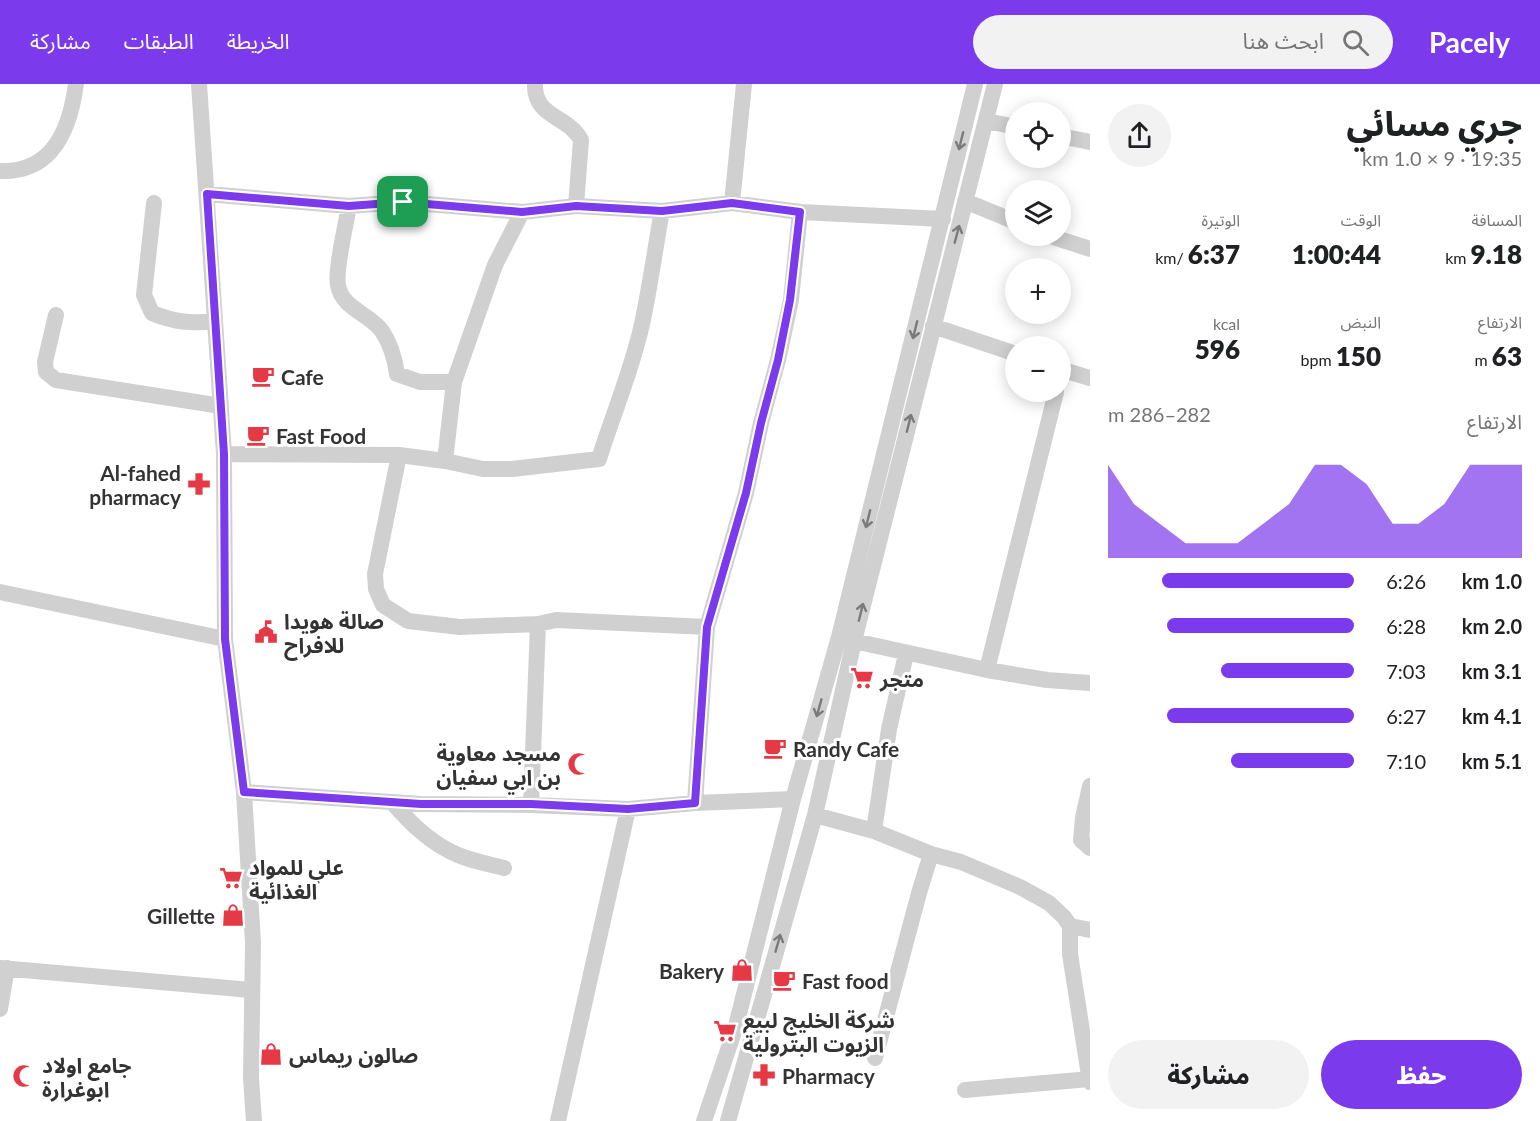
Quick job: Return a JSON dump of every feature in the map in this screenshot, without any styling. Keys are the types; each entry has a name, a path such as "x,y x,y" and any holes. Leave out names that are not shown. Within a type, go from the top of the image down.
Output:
{"street":[{"path":"0,171 15,171 28,167 42,160 52,151 60,141 67,123 76,84"},
{"path":"199,84 224,454 225,639 244,792 253,943 251,1078 254,1121"},
{"path":"535,84 535,96 539,104 577,132 580,140 576,206"},
{"path":"732,203 744,84"},
{"path":"704,1121 736,1026 794,799 839,637 975,84"},
{"path":"728,1121 815,814 854,641 995,84"},
{"path":"987,121 1005,125"},
{"path":"1071,138 1090,142"},
{"path":"207,194 349,206 403,202 522,212 576,206 662,211 732,203 800,212 943,219"},
{"path":"965,201 1005,217"},
{"path":"154,203 144,295 152,313 170,320 192,324 215,321"},
{"path":"349,206 338,276 338,284 343,297 381,329 389,344 397,374 420,382 454,382"},
{"path":"224,454 399,455 483,469 512,469 599,459 615,406 629,372 642,324 662,211"},
{"path":"445,461 454,382 495,265 522,212"},
{"path":"695,803 707,627 746,493 778,360 790,300 800,212"},
{"path":"1071,243 1090,249"},
{"path":"56,315 45,362 46,372 56,380 221,406"},
{"path":"933,326 1005,350"},
{"path":"1071,373 1090,378"},
{"path":"987,670 1054,402"},
{"path":"399,455 375,574 376,590 382,604 408,621 460,627 538,624 556,620 707,627"},
{"path":"0,592 225,639"},
{"path":"531,804 538,624"},
{"path":"854,641 987,670 1047,680 1090,684"},
{"path":"874,831 889,729 906,654"},
{"path":"1090,786 1081,832 1081,840 1090,848"},
{"path":"244,792 421,804 531,804 628,809 695,803 794,799"},
{"path":"392,802 411,824 449,851 504,868"},
{"path":"558,1121 628,809"},
{"path":"815,814 874,831 931,854 961,862 1020,887 1049,903 1065,916 1070,926 1070,954 1090,1080 965,1089"},
{"path":"875,1058 931,854"},
{"path":"1070,926 1090,930"},
{"path":"0,1009 3,968 251,990"}],"place":[{"name":"Cafe","path":"263,376"},
{"name":"Fast Food","path":"258,435"},
{"name":"Al-fahed pharmacy","path":"199,484"},
{"name":"صالة هويدا للافراح","path":"266,632"},
{"name":"متجر","path":"862,678"},
{"name":"Randy Cafe","path":"775,748"},
{"name":"مسجد معاوية بن ابي سفيان","path":"579,764"},
{"name":"علي للمواد الغذائية","path":"231,878"},
{"name":"Gillette","path":"233,915"},
{"name":"Bakery","path":"742,970"},
{"name":"Fast food","path":"784,980"},
{"name":"شركة الخليج لبيع الزيوت البترولية","path":"725,1031"},
{"name":"صالون ريماس","path":"271,1054"},
{"name":"Pharmacy","path":"764,1075"},
{"name":"جامع اولاد ابوغرارة","path":"24,1076"}],"route":[{"path":"207,194 349,206 403,202 522,212 576,206 662,211 732,203 800,212 790,300 778,360 746,493 707,627 695,803 628,809 531,804 421,804 244,792 225,639 224,454 207,194"}]}
